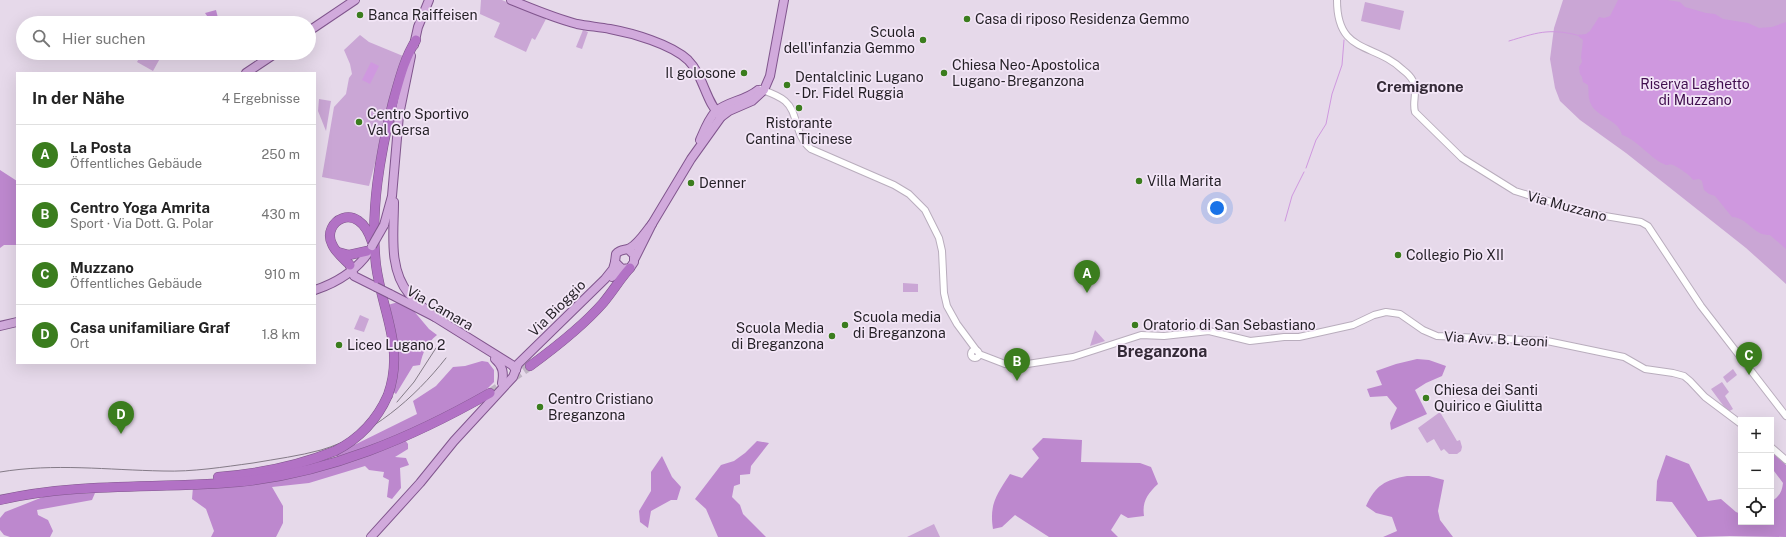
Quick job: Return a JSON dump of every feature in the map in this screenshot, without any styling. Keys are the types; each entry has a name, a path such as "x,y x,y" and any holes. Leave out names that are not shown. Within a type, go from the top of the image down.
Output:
{"highway":[{"path":"371,250 377,190 388,123 403,69 416,40"},
{"path":"0,495 27,489 73,484 241,475 297,463 335,451 354,440 365,430 380,411 388,396 393,376 394,350 371,250 368,230 358,219 349,217 338,220 331,231 331,242 351,268"},
{"path":"338,252 352,255 371,250"},
{"path":"530,366 582,324 603,303 626,268"},
{"path":"0,500 53,491 217,483 258,479 295,473 335,463 394,442 442,419 490,393"}],"main road":[{"path":"316,26 355,0"},
{"path":"429,0 418,27 401,100 397,131 395,171 394,244 397,270 401,281 409,294 434,317"},
{"path":"416,40 435,0"},
{"path":"511,0 556,18 578,24 628,33 661,45 681,55 692,64 697,72 718,115 752,101 770,76 784,0"},
{"path":"515,0 525,6"},
{"path":"248,72 266,60"},
{"name":"Via Bioggio","path":"371,537 420,483 511,373 522,368 634,262 637,251 652,224 718,115"},
{"path":"331,284 365,257 371,250 384,225 390,205 395,171"},
{"name":"Via Bioggio","path":"454,441 513,377 518,364 605,279 613,269 615,256 618,251 628,249 652,224"},
{"path":"628,249 635,258"},
{"path":"615,262 626,268"},
{"path":"316,285 351,268"},
{"name":"Via Camara","path":"351,268 376,287"},
{"name":"Via Camara","path":"351,268 354,276 434,317 514,367 516,370"},
{"path":"316,290 349,279 363,281"},
{"path":"0,326 16,322"},
{"path":"504,361 518,358 545,337"},
{"path":"490,353 500,364 503,375 502,383"},
{"name":"Via Camara","path":"490,353 511,369 516,370"}],"street":[{"name":"Via Muzzano","path":"1337,0 1342,28 1347,37 1357,45 1394,63 1413,81 1415,89 1414,108 1416,113 1462,158 1515,191 1587,213 1646,224 1701,306 1785,415"},
{"name":"Via Avv. B. Leoni","path":"762,89 781,98 788,104 804,144 811,149 894,185 908,194 927,212 935,227 940,244 947,306 957,324 978,352 1006,364 1032,364 1073,358 1141,335 1164,336 1209,331 1250,341 1284,337 1299,337 1353,324 1374,314 1388,312 1403,316 1423,330 1437,336 1547,341 1624,357 1645,369 1673,373 1687,378 1705,397 1738,422"},
{"path":"1774,450 1786,460"}],"green space":[{"path":"481,0 502,0 546,19 535,40 532,38 526,52 494,37 500,23 480,14"},
{"name":"Riserva Laghetto di Muzzano","path":"1563,0 1786,0 1786,284 1746,248 1626,153 1580,120 1560,101 1555,88 1550,59 1554,28"},
{"path":"1365,2 1404,11 1400,30 1361,21"},
{"path":"583,30 588,32 582,49 576,47"},
{"name":"Centro Sportivo Val Gersa","path":"360,35 369,42 403,56 369,186 322,177 334,107 346,94 349,78 352,74 350,64 344,50"},
{"path":"138,60 159,60 153,71 137,62"},
{"path":"319,99 331,101 326,131 318,111"},
{"path":"903,283 918,284 918,292 903,292"},
{"path":"360,315 369,319 364,332 354,329"},
{"path":"1095,330 1105,341 1090,346"},
{"path":"1733,369 1737,375 1727,383 1723,377"},
{"path":"1722,382 1729,392 1725,396 1733,409 1728,412 1711,389"},
{"path":"1440,412 1457,441 1460,440 1462,447 1461,451 1457,454 1449,454 1444,449 1441,451 1434,439 1427,443 1418,428"},
{"path":"934,524 940,537 907,537"}],"shaded area":[{"name":"Riserva Laghetto di Muzzano","path":"1618,0 1667,0 1680,2 1685,7 1715,14 1723,19 1748,23 1759,28 1772,27 1786,22 1786,249 1770,235 1759,233 1743,220 1732,217 1715,196 1704,190 1702,181 1699,179 1693,180 1678,167 1666,165 1655,159 1632,140 1622,135 1616,124 1600,114 1591,105 1588,85 1583,82 1579,67 1582,62 1581,57 1583,40 1577,35 1586,34 1590,31 1599,17 1604,18 1610,16"},
{"path":"216,10 218,16 207,16 205,13"},
{"path":"371,62 379,66 370,84 362,80"},
{"path":"0,170 16,180 16,245 4,245 0,248"},
{"path":"398,302 413,310 429,329 437,335 426,348 420,365 413,366 396,394 392,391 388,305"},
{"path":"1417,359 1429,360 1446,366 1442,376 1415,390 1427,414 1391,430 1390,423 1397,408 1387,396 1370,397 1367,389 1382,385 1376,371"},
{"path":"482,361 488,362 494,370 494,382 486,390 447,413 380,444 337,457 336,454 417,414 413,401 436,386 453,367 465,366"},
{"path":"1043,438 1082,440 1081,462 1140,463 1151,467 1158,484 1146,498 1144,516 1128,518 1121,514 1111,530 1118,537 1049,537 1015,515 1002,527 993,529 993,506 998,494 1010,474 1022,478 1039,458 1032,449"},
{"path":"405,440 408,444 408,449 395,457 406,458 409,465 400,468 401,488 392,499 387,497 389,480 383,477 384,472 369,470 365,466 309,483 272,487 283,506 283,523 276,537 211,537 214,531 206,509 192,499 193,487 271,480"},
{"path":"757,441 769,443 751,466 750,474 740,475 740,484 734,486 732,497 740,505 743,514 766,537 718,537 706,509 695,499 721,465 734,461"},
{"path":"1774,454 1786,465 1786,537 1697,537 1672,502 1656,501 1657,481 1666,455 1689,464 1708,501 1721,499 1738,513 1738,525 1774,525 1774,500 1780,494 1783,483 1774,471"},
{"path":"662,456 672,477 681,487 677,500 671,500 651,511 648,528 640,522 639,511 651,491 651,472"},
{"path":"1407,476 1429,476 1444,480 1438,511 1440,520 1453,537 1383,537 1397,531 1392,517 1376,513 1366,506 1374,493 1382,485 1393,479"},
{"path":"95,493 92,500 37,510 38,515 48,520 53,531 50,537 10,537 4,535 0,530 0,518 5,512 48,495"}],"waterway":[{"path":"1509,41 1542,32 1558,32 1577,35"},
{"path":"1306,168 1316,140 1326,124 1332,94 1342,65 1344,40"},
{"path":"1285,221 1292,196 1304,172"}],"tunnel":[{"path":"490,393 530,366"}],"railway":[{"path":"397,402 414,382 436,348"},
{"path":"0,472 20,469 61,467 186,471 253,463 321,450 357,435 390,414 420,388 446,358"}],"place":[{"name":"Banca Raiffeisen","path":"360,15"},
{"name":"Casa di riposo Residenza Gemmo","path":"967,19"},
{"name":"Scuola dell'infanzia Gemmo","path":"923,40"},
{"name":"Il golosone","path":"744,73"},
{"name":"Chiesa Neo-Apostolica Lugano- Breganzona","path":"944,73"},
{"name":"Dentalclinic Lugano - Dr. Fidel Ruggia","path":"787,85"},
{"name":"Ristorante Cantina Ticinese","path":"799,108"},
{"name":"Centro Sportivo Val Gersa","path":"359,122"},
{"name":"Villa Marita","path":"1139,181"},
{"name":"Denner","path":"691,183"},
{"name":"Collegio Pio XII","path":"1398,255"},
{"name":"La Posta","path":"1087,293"},
{"name":"Scuola media di Breganzona","path":"845,325"},
{"name":"Oratorio di San Sebastiano","path":"1135,325"},
{"name":"Scuola Media di Breganzona","path":"832,336"},
{"name":"Liceo Lugano 2","path":"339,345"},
{"name":"Muzzano","path":"1749,375"},
{"name":"Centro Yoga Amrita","path":"1017,381"},
{"name":"Chiesa dei Santi Quirico e Giulitta","path":"1426,398"},
{"name":"Centro Cristiano Breganzona","path":"540,407"},
{"name":"Casa unifamiliare Graf","path":"121,434"}],"district":[{"name":"Cremignone","path":"1420,87"},
{"name":"Breganzona","path":"1162,351"}]}
